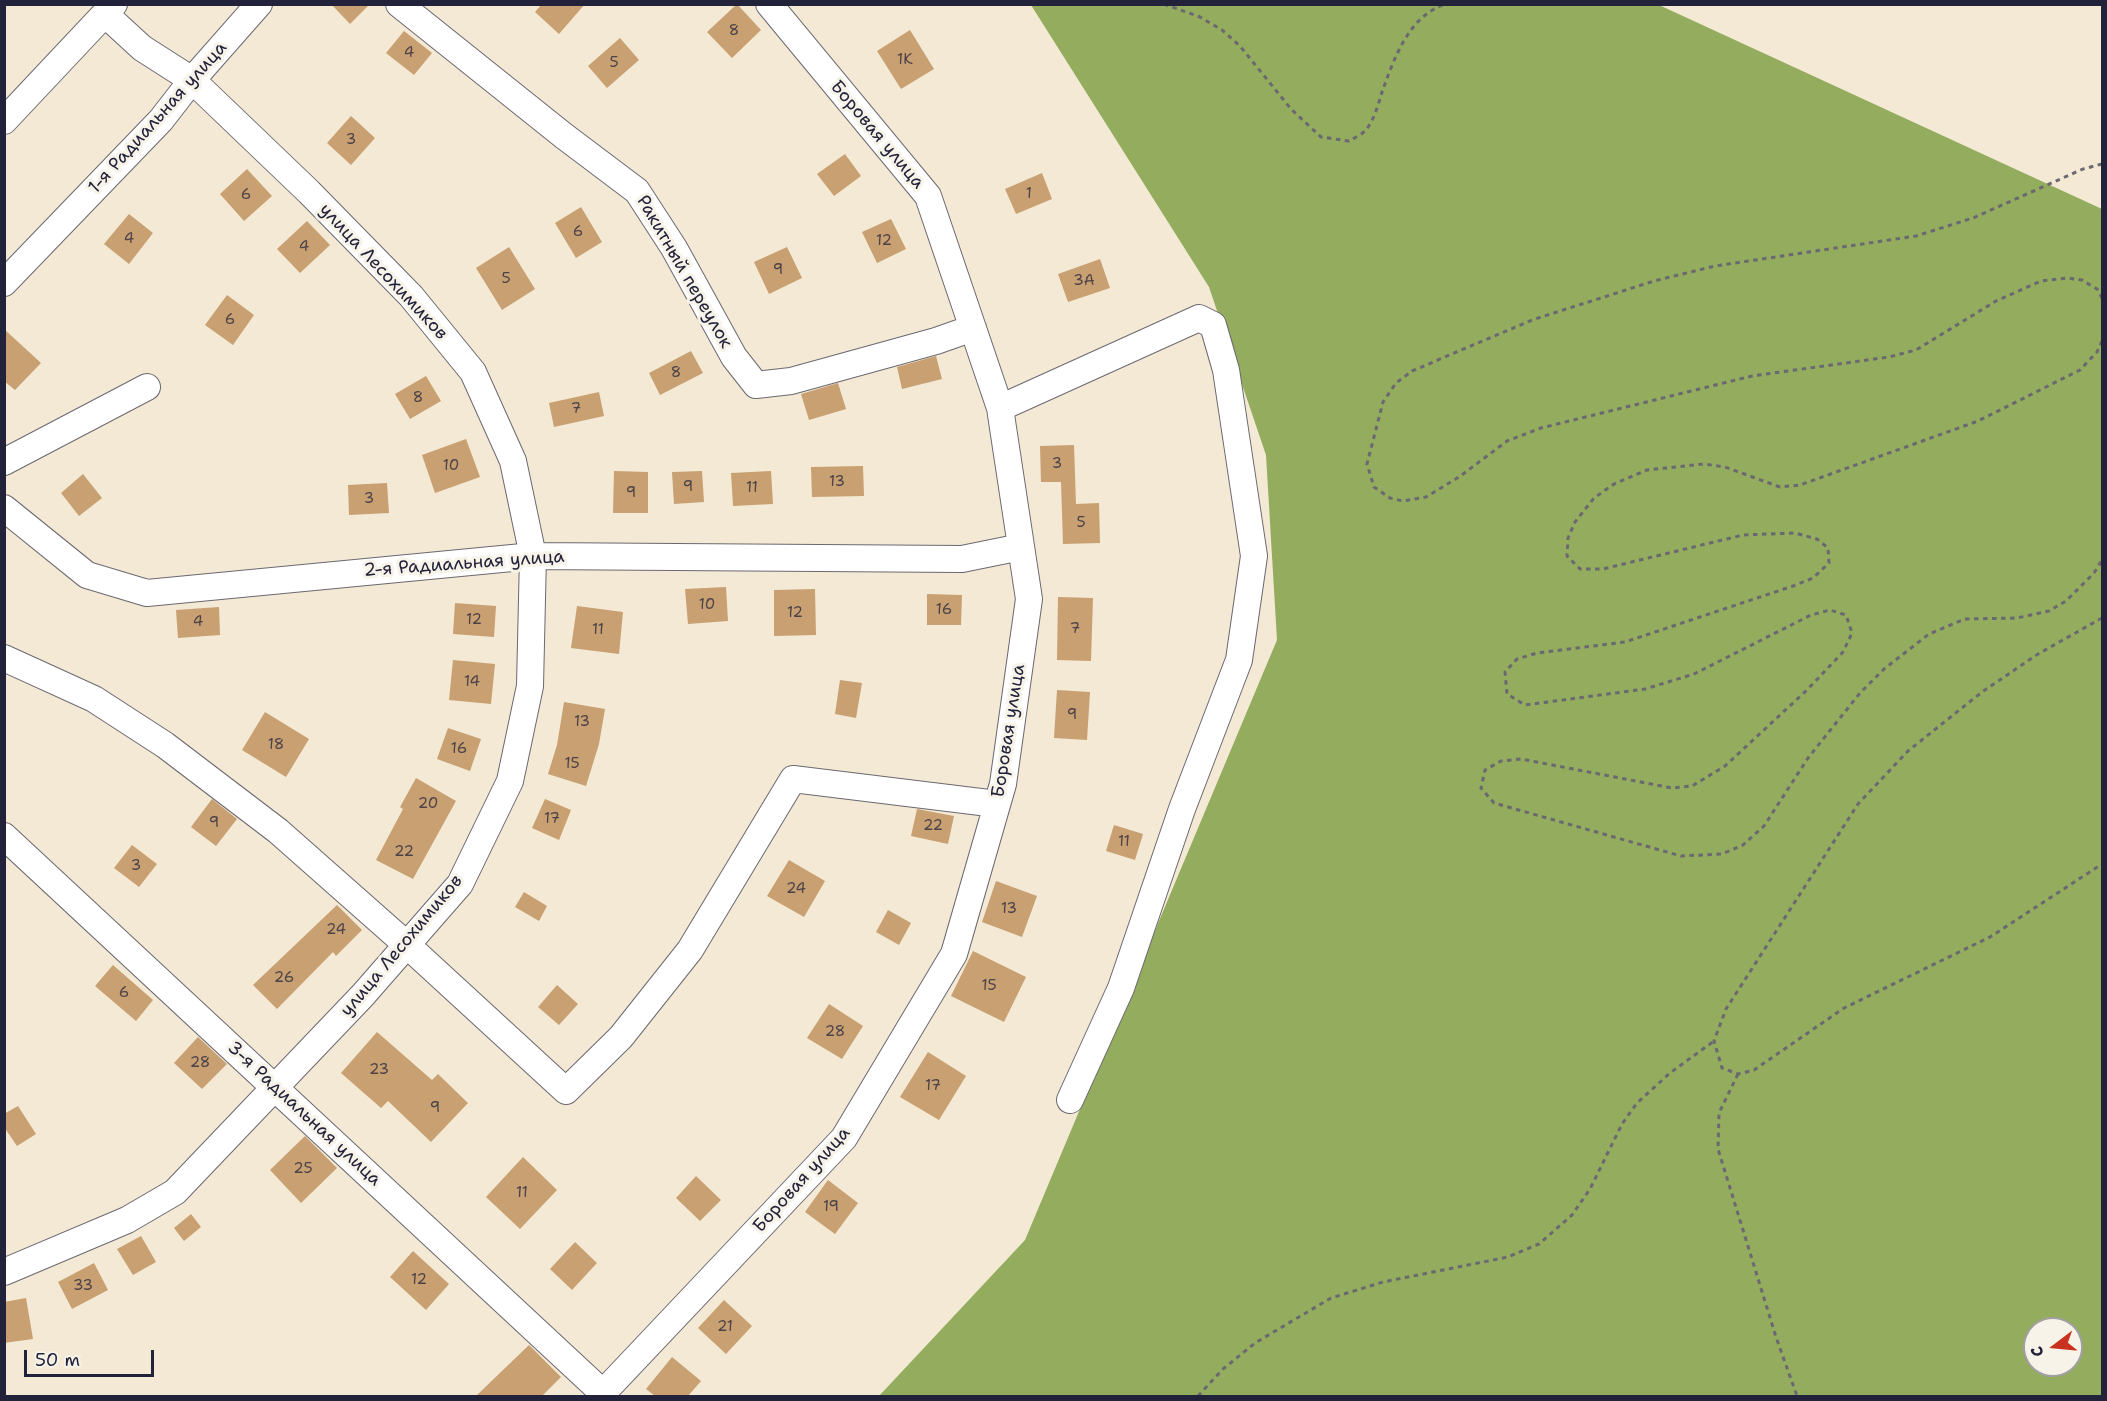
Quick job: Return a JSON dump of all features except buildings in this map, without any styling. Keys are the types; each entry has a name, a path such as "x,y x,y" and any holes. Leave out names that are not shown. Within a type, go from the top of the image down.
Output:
{"street":[{"name":"1-я Радиальная улица","path":"4,283 161,120 192,80 259,4"},
{"name":"Ракитный переулок","path":"399,4 564,136 637,191 674,248 734,357 756,385 791,381 936,341 973,328"},
{"name":"Боровая улица","path":"602,1395 844,1138 954,954 1003,784 1029,599 1000,408 928,196 769,4"},
{"name":"улица Лесохимиков","path":"4,1272 127,1220 175,1192 363,995 460,884 510,781 530,686 534,556 513,461 473,372 411,296 309,192 192,80 142,48 110,9"},
{"path":"4,122 110,9"},
{"path":"1000,408 1199,318 1213,325 1228,381 1254,556 1239,660 1182,809 1121,988 1070,1100"},
{"path":"4,462 147,387"},
{"name":"2-я Радиальная улица","path":"4,508 87,576 147,593 534,556 962,559 1021,547"},
{"path":"4,658 94,699 165,745 278,831 407,945 566,1091 621,1037 690,950 793,779 997,804"},
{"name":"3-я Радиальная улица","path":"4,836 602,1395"}],"path":[{"path":"1164,4 1200,17 1222,30 1240,46 1291,109 1321,137 1349,141 1365,131 1376,113 1390,70 1411,28 1434,8 1446,4"},
{"path":"2103,164 2083,169 1973,218 1916,236 1715,266 1654,281 1532,320 1412,371 1396,383 1383,402 1367,464 1374,487 1390,498 1402,501 1426,497 1459,477 1507,441 1541,428 1752,376 1888,357 1916,350 1996,302 2042,281 2067,278 2082,280 2097,289 2103,298"},
{"path":"2103,341 2097,352 2080,370 1978,421 1800,485 1780,487 1725,467 1704,464 1647,470 1614,484 1594,498 1575,522 1568,538 1568,556 1580,569 1603,570 1743,535 1795,533 1817,539 1828,548 1829,563 1813,578 1793,586 1624,642 1537,653 1517,659 1505,672 1507,694 1525,705 1645,689 1694,674 1811,615 1830,610 1846,615 1852,633 1843,652 1808,690 1725,766 1692,786 1672,788 1521,759 1501,761 1485,770 1481,788 1494,803 1681,856 1722,854 1743,845 1764,826 1808,758 1860,693 1884,669 1929,634 1965,619 2017,618 2049,611 2067,601 2094,573 2103,560"},
{"path":"1198,1396 1223,1369 1255,1343 1331,1298 1383,1282 1508,1257 1539,1244 1572,1215 1590,1190 1622,1124 1637,1103 1670,1073 1714,1041 1726,1009 1858,804 1908,751 1982,692 2038,654 2103,618"},
{"path":"1714,1041 1722,1068 1738,1074 1754,1070 1844,1008 1990,937 2103,864"},
{"path":"1738,1074 1719,1113 1718,1149 1776,1337 1797,1396"}],"green space":[{"path":"1031,5 1659,5 2102,209 2102,1396 879,1396 1025,1240 1277,640 1266,455 1209,287"}]}
